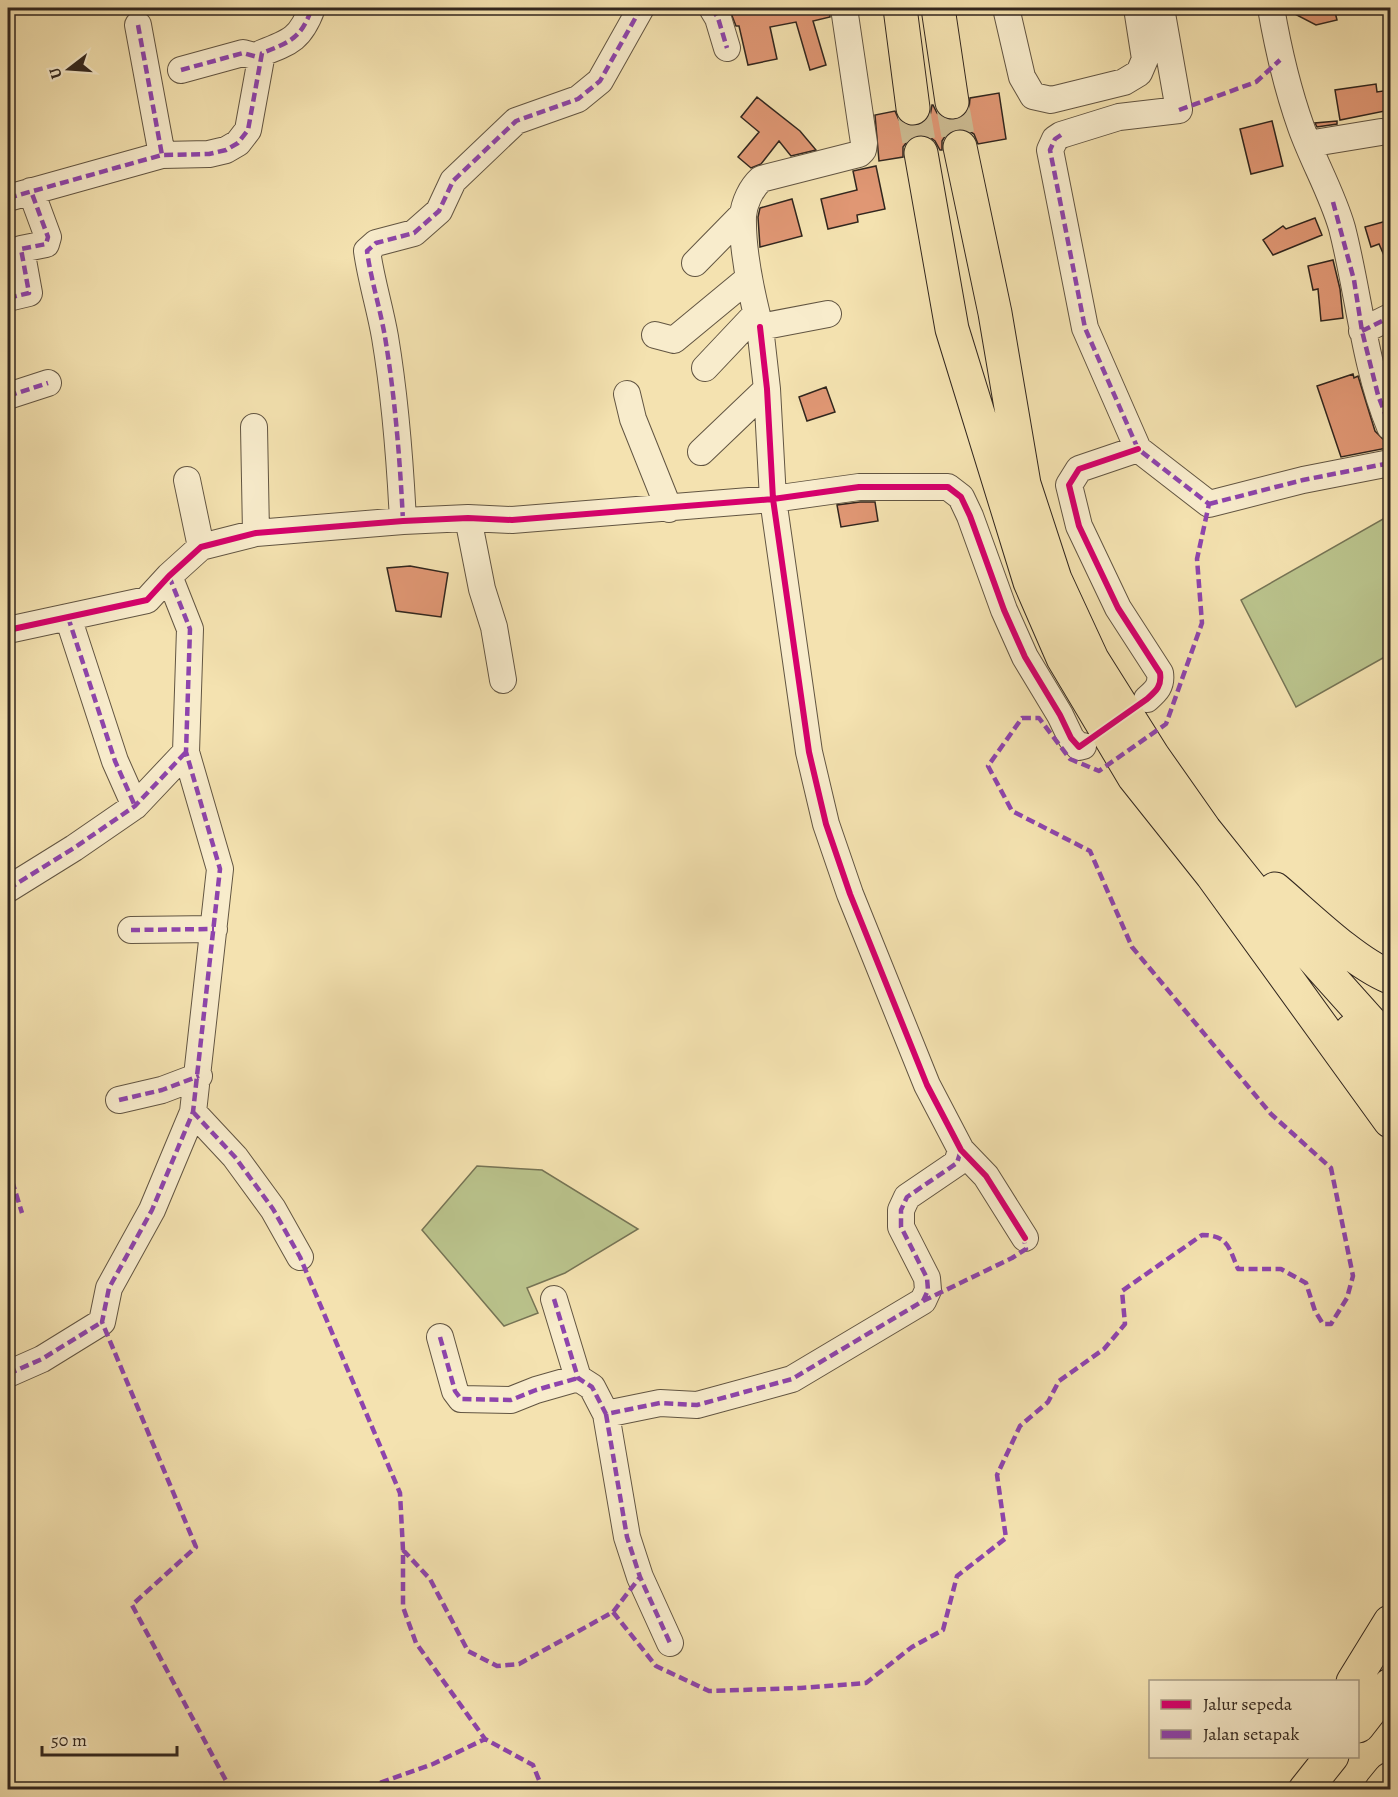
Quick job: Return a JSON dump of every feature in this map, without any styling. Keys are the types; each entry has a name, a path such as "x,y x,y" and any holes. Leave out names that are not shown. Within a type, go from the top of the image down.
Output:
{"highway":[{"path":"900,8 913,108"},
{"path":"938,8 952,102"},
{"path":"960,147 995,314 1024,484 1056,579 1092,659 1153,756 1205,830 1262,900 1390,1044"},
{"path":"921,153 952,329 1030,582 1063,658 1134,777 1212,875 1390,1120"},
{"path":"1205,830 1342,946 1382,974 1390,977"},
{"path":"1212,875 1390,1075"},
{"path":"1354,1680 1390,1622"},
{"path":"1359,1725 1390,1685"},
{"path":"1286,1790 1305,1758"},
{"path":"1305,1790 1330,1758"},
{"path":"1382,1790 1390,1779"}],"street":[{"path":"8,298 29,293 21,249 46,244 48,237 19,195 162,155 209,154 226,150 238,143 248,130 262,53 294,40 312,8"},
{"path":"403,521 401,473 384,336 367,251 376,243 414,232 439,211 453,181 516,121 578,99 600,81 641,8"},
{"path":"712,8 718,18 728,48"},
{"path":"844,8 864,143 863,150 859,154 761,179 750,191 743,214 749,278 758,321 766,389 773,499 809,752 826,824 850,894 927,1085 961,1150 986,1176 1025,1238"},
{"path":"1006,8 1022,77 1034,96 1052,100 1124,82 1139,73 1145,59 1137,8"},
{"path":"1161,8 1179,110 1119,117 1061,135 1055,139 1050,150 1085,328 1138,449 1209,504 1303,480 1390,463"},
{"path":"1271,8 1281,60 1308,144 1334,202 1342,228 1354,280 1362,331 1378,395 1390,427"},
{"path":"138,25 162,155"},
{"path":"181,70 243,53 261,58"},
{"path":"1308,144 1381,132"},
{"path":"695,263 743,214"},
{"path":"655,335 674,340 749,278"},
{"path":"705,368 758,321 828,314"},
{"path":"1362,331 1390,317"},
{"path":"8,396 48,383"},
{"path":"701,453 766,389"},
{"path":"627,394 636,428 669,509"},
{"path":"254,427 256,533"},
{"path":"1138,449 1079,469 1069,485 1079,526 1113,598 1160,673 1161,681 1156,691 1147,699"},
{"path":"187,480 201,547"},
{"path":"8,630 147,600 201,547 256,533 403,521 468,518 512,520 669,509 773,499 859,487 948,487 961,497 970,516 1004,610 1025,657 1071,738 1079,747 1083,746"},
{"path":"468,518 482,589 494,627 503,680"},
{"path":"8,1374 42,1359 102,1322 109,1288 152,1210 193,1112 199,1076 220,869 186,752 190,629 169,576"},
{"path":"68,616 112,751 135,806"},
{"path":"8,889 135,806 186,752"},
{"path":"131,930 214,929"},
{"path":"119,1100 162,1090 199,1076"},
{"path":"193,1112 235,1156 273,1209 300,1257"},
{"path":"606,1414 660,1403 697,1405 792,1378 923,1301 928,1290 927,1278 901,1227 901,1210 908,1197 957,1163 961,1150"},
{"path":"554,1299 578,1378 592,1387 606,1414 627,1537 640,1577 670,1643"},
{"path":"440,1337 455,1391 461,1399 511,1400 578,1378"}],"green space":[{"path":"1390,515 1390,654 1296,707 1241,600"},
{"path":"477,1166 542,1170 638,1229 565,1273 527,1288 538,1313 504,1326 422,1230"}],"building":[{"path":"729,8 829,8 830,17 813,21 826,65 810,70 796,22 770,27 777,59 748,65 739,26 736,26"},
{"path":"1286,8 1334,8 1337,20 1316,25"},
{"path":"1376,84 1377,92 1390,90 1390,110 1340,120 1335,90"},
{"path":"999,93 1006,139 978,144 974,134 966,129 957,129 947,133 942,141 942,150 940,150 935,141 927,135 918,135 909,139 903,147 903,157 879,161 875,115 895,111 899,120 905,125 916,126 925,122 930,116 933,105 937,113 945,119 955,120 963,117 969,109 970,98"},
{"path":"757,97 800,131 816,150 791,156 779,141 761,164 751,168 738,157 759,132 741,117"},
{"path":"1272,121 1283,166 1251,174 1240,129"},
{"path":"1337,121 1337,124 1317,127 1315,123"},
{"path":"876,166 885,209 857,215 858,222 828,229 821,199 857,190 853,171"},
{"path":"792,199 802,236 760,247 758,217 760,208"},
{"path":"1315,218 1322,235 1273,255 1263,240 1283,226 1286,229"},
{"path":"1390,220 1390,269 1379,244 1371,247 1365,227"},
{"path":"1333,260 1340,289 1343,318 1321,321 1318,289 1313,290 1308,266"},
{"path":"1353,374 1354,378 1358,376 1375,431 1385,441 1387,448 1341,457 1317,386"},
{"path":"826,387 835,412 807,421 799,397"},
{"path":"875,502 878,521 841,527 837,505"},
{"path":"410,566 448,573 441,617 396,611 387,568"}],"tunnel":[{"path":"952,102 960,147"},
{"path":"913,108 921,153"}],"marked path":[{"path":"8,198 162,155 209,154 226,150 238,143 248,130 262,53 294,38 304,26 312,8"},
{"path":"403,521 392,382 367,251 376,243 414,233 439,211 453,181 516,121 578,99 600,81 641,8"},
{"path":"712,8 718,18 727,48"},
{"path":"138,25 162,155"},
{"path":"181,70 243,53 261,58"},
{"path":"1179,110 1256,82 1280,60"},
{"path":"1061,135 1055,139 1050,150 1085,328 1138,449 1209,504"},
{"path":"8,298 29,293 21,249 46,244 48,237 31,191"},
{"path":"1333,202 1354,280 1362,331 1378,395 1390,427"},
{"path":"1362,331 1390,317"},
{"path":"8,396 48,383"},
{"path":"1209,504 1303,480 1390,463"},
{"path":"613,1612 656,1666 709,1691 866,1683 912,1647 943,1630 957,1576 1006,1538 997,1475 1020,1426 1048,1402 1059,1381 1104,1349 1125,1324 1122,1291 1202,1235 1222,1240 1230,1249 1238,1269 1281,1269 1306,1283 1315,1311 1323,1324 1331,1324 1347,1298 1353,1276 1331,1168 1271,1114 1132,947 1090,851 1012,811 988,766 1022,718 1039,718 1070,759 1099,771 1166,724 1202,623 1197,559 1209,504"},
{"path":"169,576 190,629 186,752 220,869 193,1112 152,1210 109,1288 102,1322 196,1547 132,1605 231,1790"},
{"path":"68,617 115,761 135,806"},
{"path":"8,889 135,806 186,752"},
{"path":"131,930 214,929"},
{"path":"119,1100 162,1090 199,1076"},
{"path":"193,1112 235,1157 273,1209 300,1257 400,1493 403,1607 416,1643 485,1739 533,1765 543,1790"},
{"path":"923,1301 928,1290 927,1278 901,1227 901,1210 907,1197 957,1163 961,1150"},
{"path":"8,1168 22,1213"},
{"path":"554,1299 578,1378 592,1387 606,1414 660,1403 697,1405 792,1379 923,1301 1012,1258 1026,1249 1023,1234"},
{"path":"8,1374 42,1359 102,1322"},
{"path":"440,1337 455,1391 461,1399 511,1400 578,1378"},
{"path":"606,1414 627,1537 640,1577 670,1643"},
{"path":"403,1550 430,1579 468,1651 497,1666 519,1664 613,1612 640,1577"},
{"path":"369,1790 382,1782 433,1764 485,1739"}],"cycle path":[{"path":"8,630 147,600 201,547 256,533 403,521 468,518 512,520 773,499 767,389 760,327"},
{"path":"1025,1238 986,1176 961,1150 927,1085 850,894 826,824 809,752 773,499 859,487 948,487 961,497 1004,610 1025,657 1071,738 1079,747 1147,699 1156,691 1160,681 1160,673 1118,608 1079,526 1069,485 1079,469 1138,449"}]}
